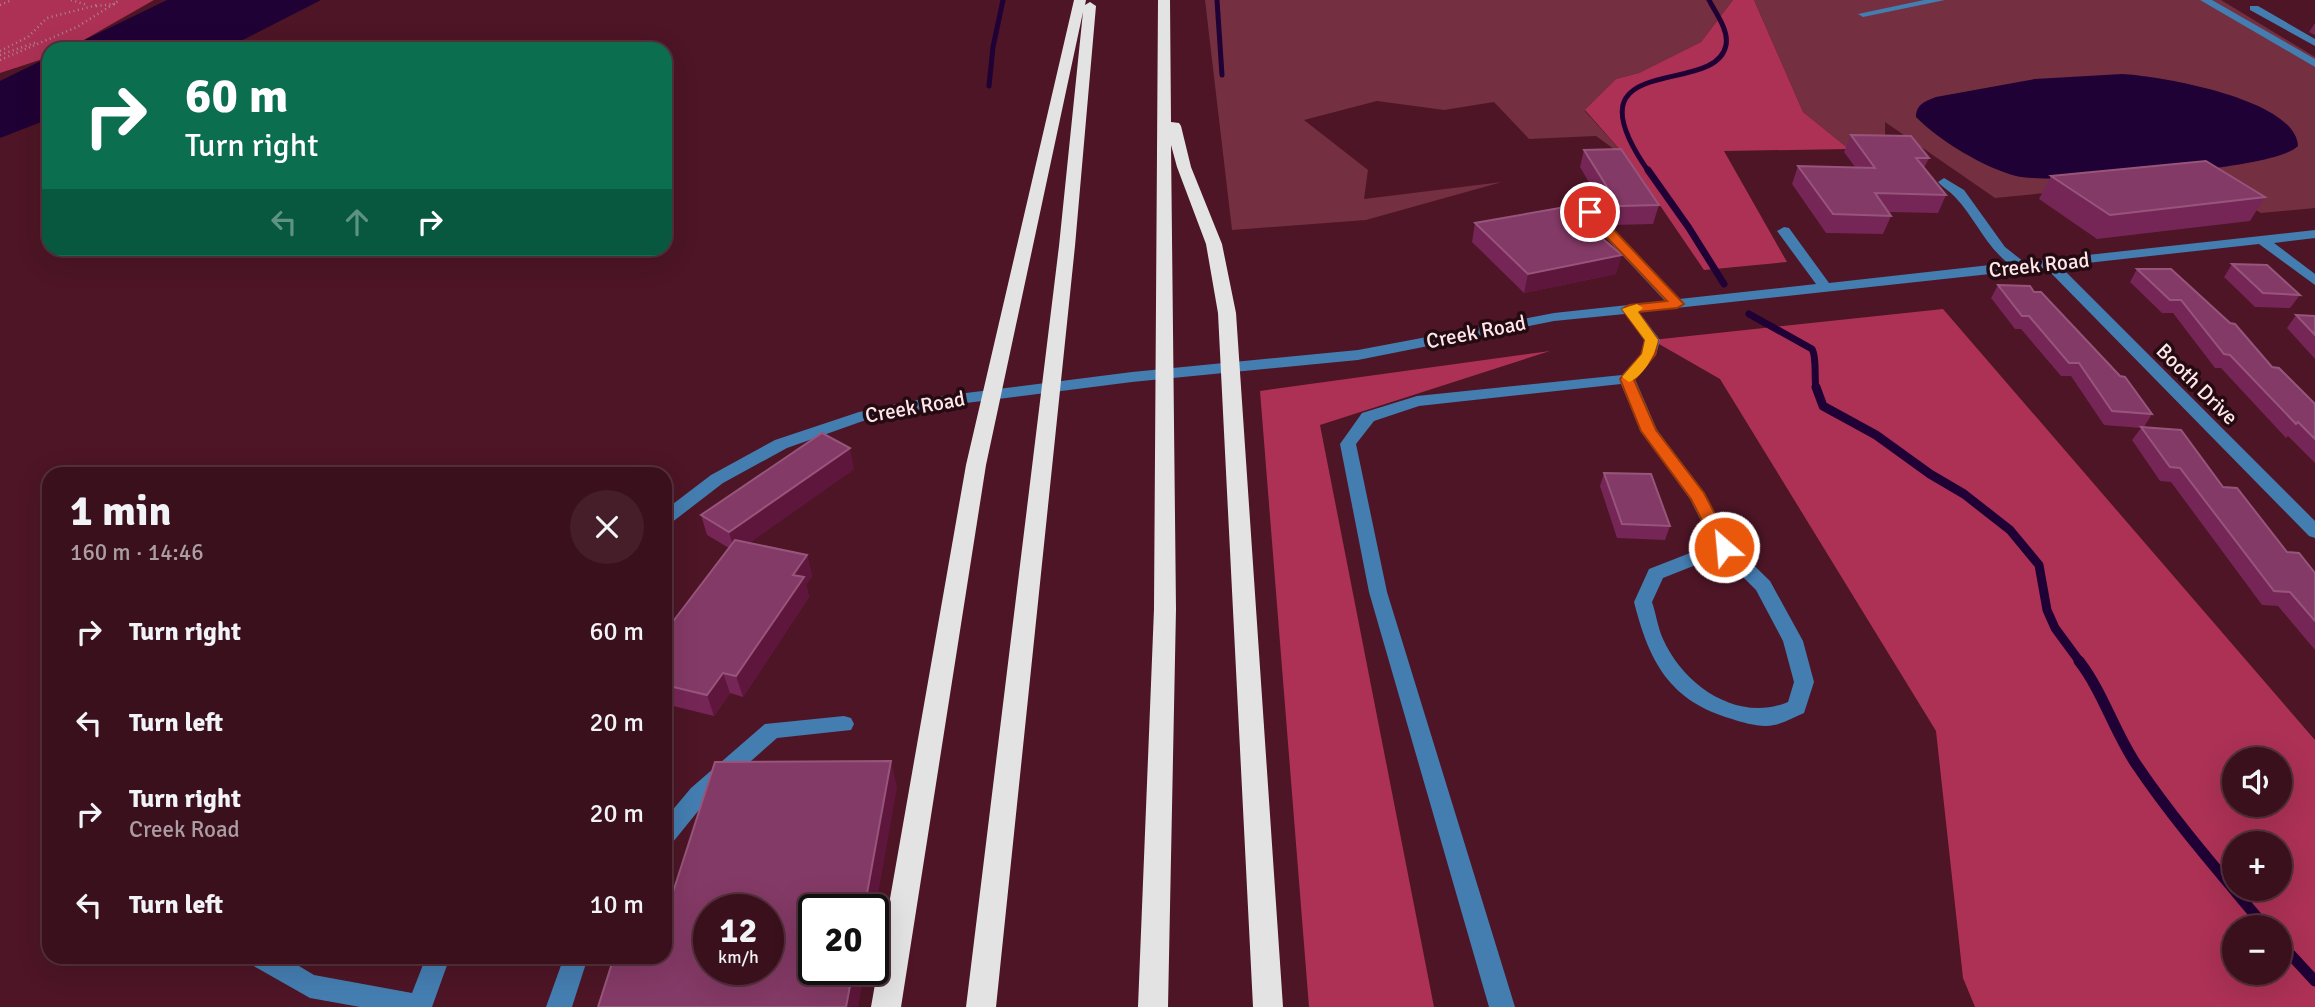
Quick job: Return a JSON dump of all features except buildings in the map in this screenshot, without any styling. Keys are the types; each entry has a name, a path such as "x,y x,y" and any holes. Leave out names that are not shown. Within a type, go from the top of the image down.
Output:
{"highway":[{"path":"886,1007 976,465 1080,0"},
{"path":"981,1007 1064,273 1091,0"},
{"path":"1153,1007 1165,609 1164,0"},
{"path":"1166,90 1184,167 1214,244 1227,313 1268,1007"}],"street":[{"path":"1863,14 1940,0"},
{"path":"2205,0 2315,64"},
{"path":"2254,8 2315,43"},
{"path":"1944,183 1959,193 2000,250 2022,267"},
{"path":"1590,212 1677,304"},
{"path":"1784,230 1826,288"},
{"name":"Creek Road","path":"672,514 717,479 781,444 859,416 926,403 1132,377 1358,355 1554,317 2315,234"},
{"path":"2262,240 2315,281"},
{"name":"Booth Drive","path":"2050,264 2315,533"},
{"path":"1502,1007 1378,592 1348,444 1368,417 1417,401 1627,379 1639,369 1648,355 1652,340 1629,309"},
{"path":"1627,379 1649,431 1698,497 1724,547 1763,586 1795,651 1804,682 1797,707 1771,718 1741,714 1710,705 1690,690 1671,670 1653,639 1643,602 1656,574 1724,547"},
{"path":"672,827 699,794 772,730 844,724"},
{"path":"273,964 310,986 420,1006 435,964"},
{"path":"559,1007 574,964"}],"path":[{"path":"0,5 12,0"},
{"path":"71,0 97,5"},
{"path":"0,53 77,27 120,0"},
{"path":"0,53 28,37 47,18 97,5 115,4"},
{"path":"0,60 34,47 45,39"}],"shaded area":[{"path":"0,0 154,0 80,42 42,42 42,59 0,73"},
{"path":"167,0 321,0 239,42 80,42"},
{"path":"1205,0 1733,0 1701,42 1639,73 1616,79 1585,111 1629,160 1596,136 1529,139 1494,102 1444,110 1377,101 1304,120 1368,170 1364,199 1502,182 1366,220 1232,230"},
{"path":"1733,0 1754,0 1803,112 1849,149 1724,151 1787,262 1704,270 1629,160 1585,110 1616,79 1639,73 1701,42"},
{"path":"1754,0 2221,0 2315,57 2315,208 2261,213 2199,178 1995,198 1885,122 1885,147 1849,149 1803,112"},
{"path":"42,60 42,122 0,138 0,81"},
{"path":"2122,74 2194,85 2251,103 2275,115 2291,129 2298,146 2281,155 2209,169 2116,177 2038,178 2016,176 1977,160 1949,144 1916,117 1920,106 1936,97 2035,79"},
{"path":"1943,309 2315,740 2315,1007 1975,1007 1963,978 1936,731 1720,379 1652,340"},
{"path":"1550,351 1320,425 1434,1007 1309,1007 1260,391"}],"waterway":[{"path":"989,86 993,47 1003,0"},
{"path":"1217,0 1222,75"},
{"path":"1649,172 1627,133 1623,107 1632,91 1716,61 1726,45 1726,39 1724,27 1709,0"},
{"path":"1648,170 1724,284"},
{"path":"1749,314 1812,349 1816,389"},
{"path":"1816,387 1823,406 1876,435 1930,474 1964,494 2010,530 2039,565 2047,610 2055,628 2080,662"},
{"path":"2079,661 2128,751 2151,785 2255,915"},
{"path":"2292,956 2315,981"}],"slow traffic":[{"path":"1629,377 1639,369 1648,355 1652,340 1629,309 1637,308"}],"route":[{"path":"1590,212 1677,304 1629,309 1652,340 1648,355 1639,369 1627,379 1649,431 1698,497 1724,547"}]}
